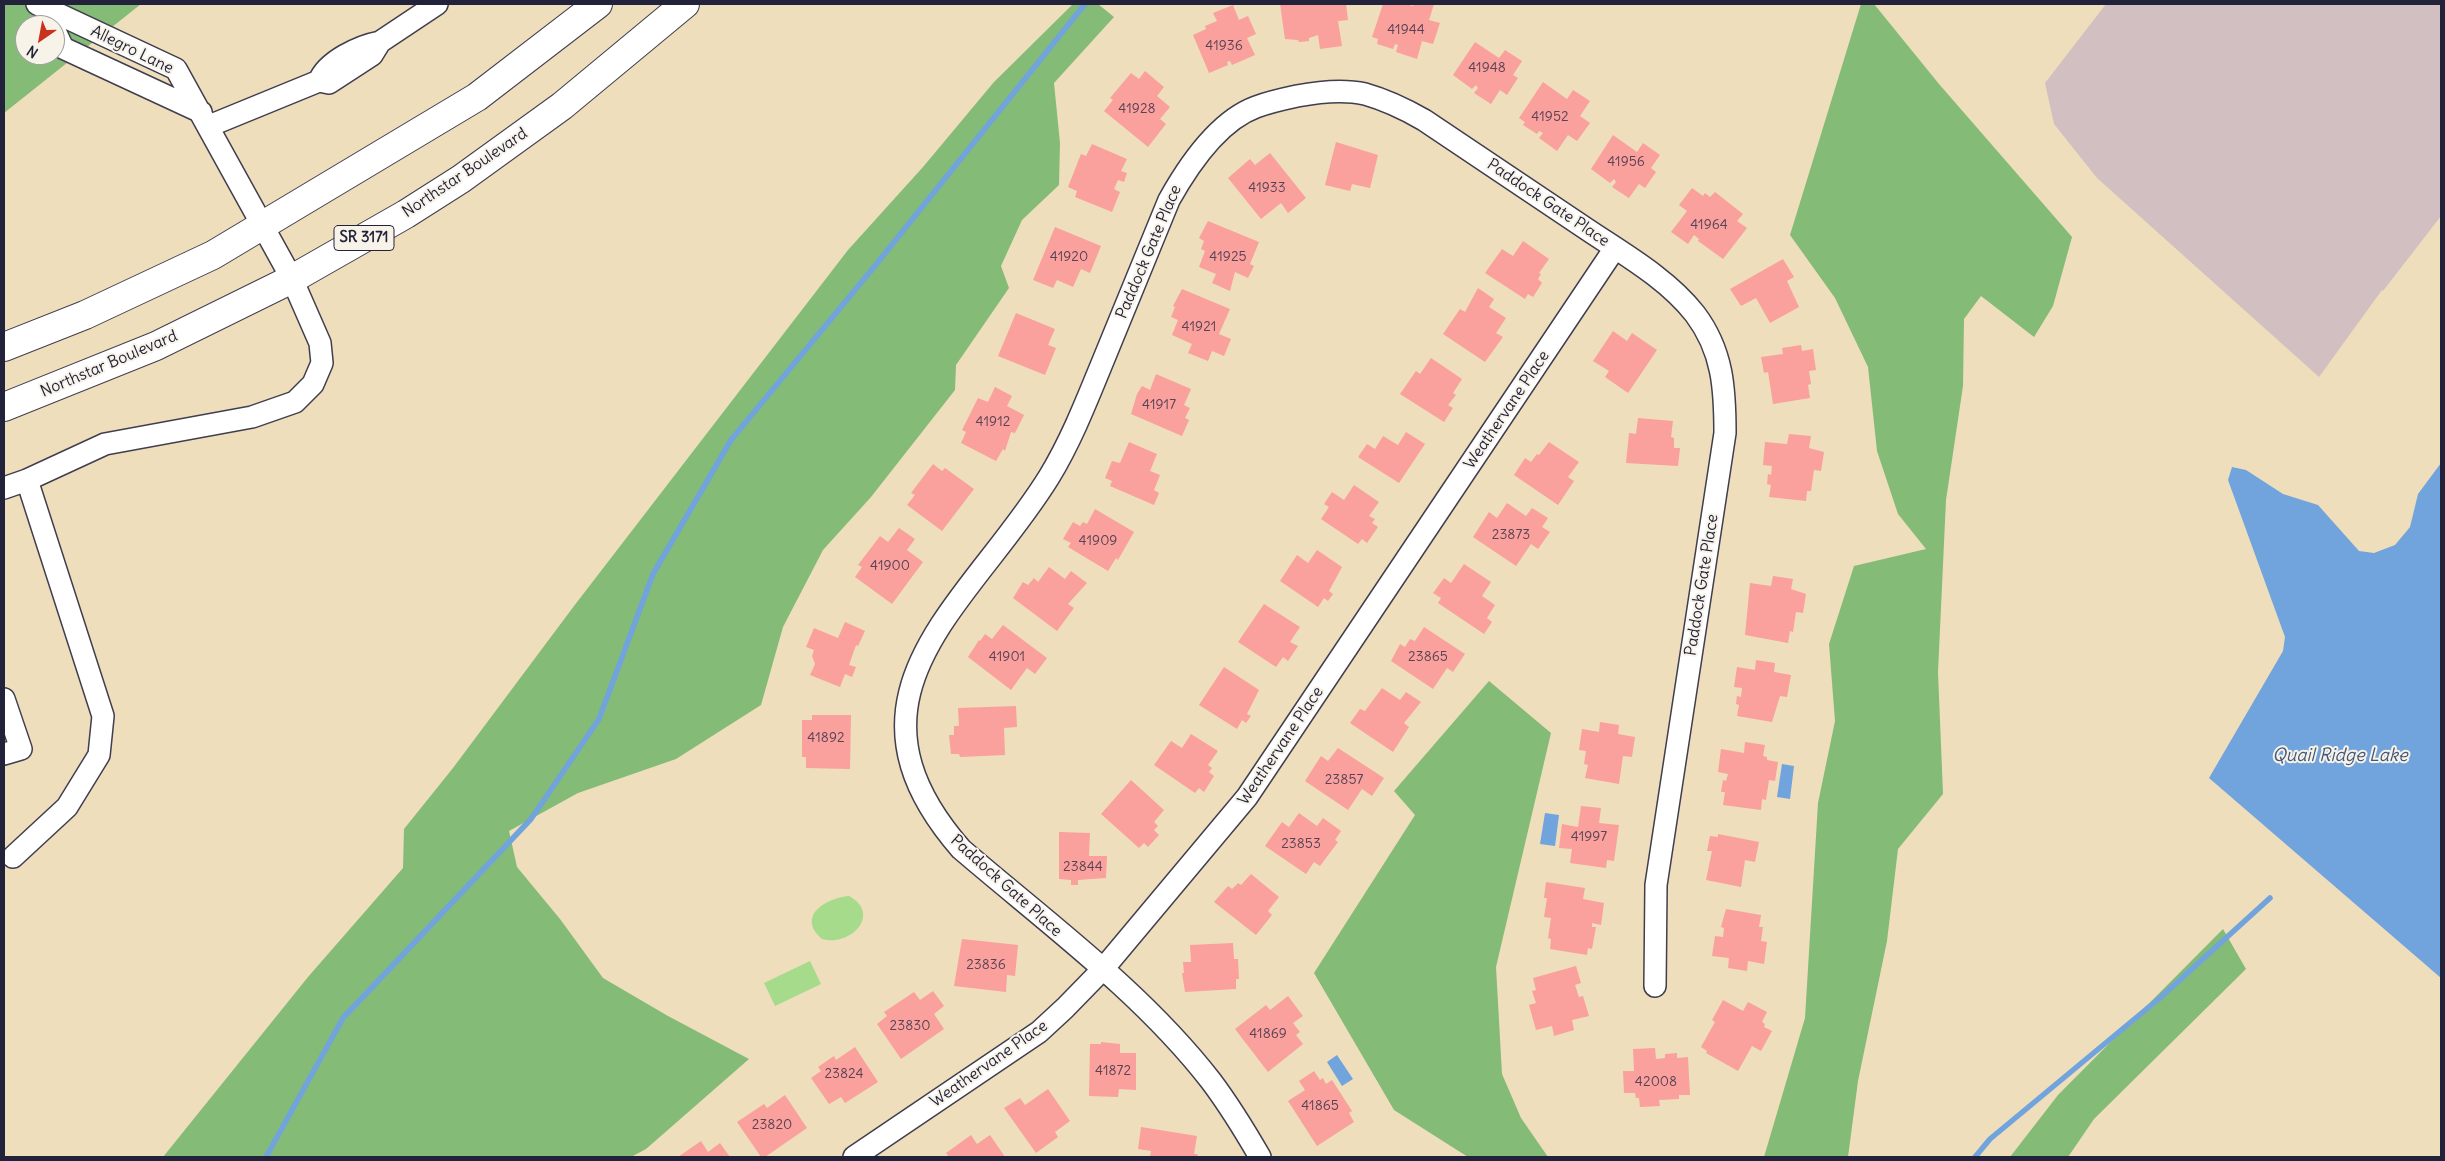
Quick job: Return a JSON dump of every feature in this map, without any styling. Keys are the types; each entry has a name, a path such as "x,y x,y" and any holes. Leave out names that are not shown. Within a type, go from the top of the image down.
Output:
{"main road":[{"path":"4,348 85,315 179,272 264,225 477,97 598,4"},
{"name":"Northstar Boulevard","path":"4,407 156,346 292,278 406,214 461,179 562,106 686,4"}],"street":[{"path":"205,119 319,81 329,83 372,55 380,42 437,4"},
{"name":"Allegro Lane","path":"4,488 27,480 105,444 252,417 295,402 314,384 322,363 320,343 292,278 176,68 44,12"},
{"name":"Allegro Lane","path":"65,49 205,119"},
{"name":"Paddock Gate Place","path":"1260,1157 1211,1081 1156,1020 1103,969 960,850 941,827 925,802 910,768 907,737 907,706 914,677 925,650 942,623 1049,478 1065,448 1170,200 1183,175 1202,149 1220,132 1254,107 1311,93 1335,91 1363,94 1394,104 1424,120 1615,248 1671,288 1695,314 1721,366 1725,396 1726,433 1656,885 1655,986"},
{"name":"Weathervane Place","path":"854,1157 1039,1032 1103,969 1248,797 1615,248"},
{"path":"13,857 67,807 99,755 103,716 27,480"},
{"path":"4,699 21,749 4,754"}],"shaded area":[{"path":"2106,4 2441,4 2441,216 2382,290 2319,377 2097,178 2054,124 2045,83"}],"green space":[{"path":"4,4 141,4 65,64 65,15 15,15 15,65 64,65 4,113"},
{"path":"1073,4 1098,4 1114,17 1054,83 1060,143 1059,185 1022,220 1001,266 1009,288 956,365 955,390 871,497 823,550 783,627 761,705 676,759 578,793 509,831 517,867 560,919 603,978 668,1016 749,1059 646,1149 631,1157 163,1157 308,977 403,868 404,829 453,768 574,606 848,250 923,167 994,82"},
{"path":"1861,4 1874,4 1939,84 2072,237 2053,306 2034,337 1981,296 1964,319 1963,386 1946,500 1938,672 1943,794 1898,849 1887,941 1858,1081 1848,1157 1764,1157 1805,1018 1818,803 1835,721 1829,644 1854,566 1926,549 1898,514 1877,451 1868,367 1835,298 1790,235"},
{"path":"1489,681 1551,733 1496,967 1502,1074 1521,1118 1548,1157 1468,1157 1394,1110 1314,973 1415,815 1394,791"},
{"path":"849,896 859,903 863,911 863,920 859,927 852,934 843,938 833,940 822,939 815,931 812,923 813,916 823,904 840,897"},
{"path":"2223,929 2246,969 2094,1119 2068,1157 2010,1157 2058,1095"},
{"path":"810,961 821,984 775,1006 764,983"}],"water":[{"name":"Quail Ridge Lake","path":"2441,463 2441,978 2209,778 2283,651 2285,637 2228,480 2232,467 2246,470 2283,494 2318,505 2359,551 2374,553 2395,545 2410,527 2418,494"},
{"path":"1782,764 1794,766 1790,799 1777,797"},
{"path":"1545,813 1559,815 1555,846 1540,844"},
{"path":"1337,1055 1353,1079 1342,1086 1327,1062"}],"building":[{"path":"1280,4 1346,4 1348,20 1338,21 1342,46 1320,49 1318,35 1309,38 1309,41 1299,42 1298,40 1285,39"},
{"path":"1383,4 1413,6 1414,4 1434,4 1429,20 1440,23 1433,44 1422,41 1417,59 1396,52 1398,45 1395,44 1393,49 1377,44 1378,39 1372,37"},
{"path":"1233,5 1239,20 1248,16 1256,34 1247,38 1255,55 1232,65 1230,61 1227,62 1228,65 1209,73 1193,35 1206,29 1205,26 1217,21 1213,13"},
{"path":"1475,42 1499,58 1505,50 1522,61 1513,75 1518,78 1507,95 1500,90 1491,104 1474,93 1478,88 1476,85 1472,89 1453,75"},
{"path":"1145,71 1164,87 1157,96 1170,107 1160,119 1166,124 1148,147 1104,111 1113,100 1110,98 1131,73 1139,79"},
{"path":"1543,82 1567,99 1573,90 1590,101 1580,116 1590,123 1577,141 1568,135 1557,151 1539,138 1543,133 1539,131 1537,134 1523,125 1525,122 1519,118"},
{"path":"1613,135 1637,152 1643,143 1660,155 1651,168 1656,172 1645,188 1639,184 1629,198 1612,187 1616,182 1614,179 1610,183 1591,169"},
{"path":"1336,142 1378,155 1370,188 1352,184 1350,191 1325,185"},
{"path":"1092,144 1127,159 1121,171 1127,173 1124,182 1118,180 1114,189 1120,192 1112,212 1075,197 1077,191 1068,187 1081,154 1086,156"},
{"path":"1270,153 1306,198 1288,213 1281,203 1261,219 1228,178 1250,159 1255,165"},
{"path":"1692,188 1703,196 1705,193 1710,197 1715,192 1743,214 1737,221 1747,228 1723,259 1698,241 1699,239 1694,235 1688,244 1671,232 1687,211 1679,205"},
{"path":"1208,221 1259,242 1250,264 1254,266 1248,278 1235,272 1230,291 1212,283 1216,274 1199,267 1205,251 1201,249 1204,241 1199,238"},
{"path":"1055,227 1101,246 1090,273 1081,269 1073,287 1057,280 1053,288 1033,280"},
{"path":"1523,241 1549,259 1539,273 1541,274 1538,279 1542,283 1533,297 1528,294 1525,299 1485,273 1502,249 1513,256"},
{"path":"1783,259 1794,277 1787,281 1799,307 1770,323 1756,298 1741,306 1730,289"},
{"path":"1478,288 1494,299 1489,307 1506,318 1496,333 1503,337 1485,362 1443,334 1460,309 1465,312"},
{"path":"1182,289 1230,309 1219,334 1231,339 1224,356 1212,351 1208,361 1188,353 1192,344 1172,335 1178,320 1171,317 1175,307 1173,306"},
{"path":"1016,313 1055,329 1048,345 1056,348 1045,375 998,356"},
{"path":"1613,331 1627,341 1632,333 1657,350 1628,393 1605,377 1609,371 1593,361"},
{"path":"1801,345 1802,351 1813,349 1816,370 1809,371 1811,384 1808,385 1810,398 1773,404 1768,372 1764,373 1761,357 1783,354 1782,348"},
{"path":"1431,358 1462,379 1453,393 1456,395 1448,405 1453,408 1444,422 1400,394 1416,371 1420,374"},
{"path":"1156,374 1191,389 1184,405 1190,408 1185,418 1189,420 1182,436 1131,414 1137,394 1142,386 1150,390"},
{"path":"995,387 1012,396 1007,406 1024,415 1015,433 1011,432 1005,451 1003,449 996,461 961,443 966,432 962,430 978,398 988,402"},
{"path":"1638,418 1673,421 1671,437 1674,438 1674,448 1680,448 1678,466 1626,463 1629,433 1636,434"},
{"path":"1406,432 1425,444 1399,483 1358,457 1367,444 1375,449 1383,436 1398,445"},
{"path":"1789,434 1811,436 1809,448 1824,452 1821,471 1814,470 1811,491 1807,491 1806,501 1769,497 1771,485 1767,484 1768,474 1771,475 1772,466 1763,465 1765,442 1787,444"},
{"path":"1129,442 1157,454 1150,471 1160,475 1154,490 1159,493 1154,505 1110,486 1112,481 1105,478 1112,461 1120,463"},
{"path":"1549,442 1579,462 1568,477 1574,481 1558,505 1514,475 1525,458 1531,462"},
{"path":"933,464 942,471 945,468 974,489 942,531 907,505 915,495 911,493"},
{"path":"1354,485 1379,502 1369,516 1375,519 1372,523 1378,527 1367,543 1362,539 1358,544 1321,519 1329,507 1324,504 1332,492 1344,500"},
{"path":"1507,503 1526,516 1532,508 1548,518 1542,527 1550,532 1538,549 1531,544 1516,566 1473,537 1489,512 1497,518"},
{"path":"1095,509 1134,532 1118,560 1116,558 1108,571 1068,547 1071,543 1063,539 1073,522 1080,526 1083,522 1087,524"},
{"path":"899,528 915,539 907,550 923,562 892,604 855,577 862,567 858,565 880,536 888,542"},
{"path":"1317,550 1342,567 1329,591 1333,594 1328,601 1324,598 1318,607 1280,581 1297,555 1308,563"},
{"path":"1464,564 1491,582 1482,596 1495,605 1487,618 1492,622 1484,634 1438,603 1441,598 1433,593 1444,578 1451,583"},
{"path":"1049,567 1065,579 1071,571 1087,583 1068,604 1074,608 1057,631 1013,598 1023,582 1028,585 1034,578 1038,582"},
{"path":"1773,576 1793,579 1791,589 1806,594 1803,613 1796,612 1793,632 1790,631 1788,643 1745,635 1750,583 1771,586"},
{"path":"1264,604 1300,627 1290,642 1298,646 1288,661 1283,657 1276,667 1238,642"},
{"path":"845,622 865,631 858,646 856,645 849,665 856,667 852,677 845,674 840,687 810,675 815,664 812,656 814,650 806,647 814,628 838,638"},
{"path":"1003,625 1047,658 1035,674 1027,668 1011,690 968,657 985,634 992,639"},
{"path":"1424,627 1465,654 1453,672 1447,668 1433,689 1391,661 1400,644 1405,647 1410,639 1415,641"},
{"path":"1756,660 1775,663 1774,672 1791,675 1787,697 1780,696 1772,722 1737,716 1739,705 1736,704 1737,696 1741,697 1742,688 1734,687 1737,667 1755,670"},
{"path":"1224,667 1259,690 1247,714 1251,716 1246,723 1242,720 1237,729 1199,705"},
{"path":"1382,688 1400,700 1406,692 1421,702 1404,723 1409,727 1393,752 1350,723 1360,709 1365,711"},
{"path":"1016,706 1017,727 1004,728 1005,755 960,757 959,754 951,754 949,735 954,735 954,726 959,726 958,708"},
{"path":"812,715 851,715 850,769 806,768 806,757 802,757 802,720 812,720"},
{"path":"1600,722 1619,725 1618,734 1635,737 1632,757 1623,756 1619,784 1585,778 1588,765 1584,764 1586,751 1579,750 1582,729 1599,732"},
{"path":"1191,734 1218,751 1208,765 1212,768 1209,772 1214,776 1204,792 1199,788 1195,793 1154,765 1171,741 1182,748"},
{"path":"1745,742 1765,745 1763,756 1767,757 1767,760 1778,762 1775,781 1769,780 1766,800 1762,799 1761,810 1723,805 1725,792 1721,792 1723,780 1726,781 1728,774 1718,772 1721,749 1744,753"},
{"path":"1338,748 1384,778 1372,796 1362,789 1348,810 1305,781 1321,756 1328,761"},
{"path":"1131,780 1164,810 1154,822 1158,826 1154,830 1159,835 1148,847 1144,843 1139,848 1101,814"},
{"path":"1581,806 1601,808 1599,823 1619,825 1614,861 1607,860 1606,868 1570,863 1572,849 1559,848 1562,824 1578,827"},
{"path":"1299,813 1317,826 1323,818 1341,831 1335,840 1338,842 1320,866 1314,862 1306,874 1265,846 1282,822 1289,827"},
{"path":"1059,832 1090,833 1089,856 1107,856 1106,878 1078,880 1078,885 1071,885 1071,880 1059,879"},
{"path":"1718,834 1759,842 1755,862 1745,860 1741,887 1706,880 1712,851 1707,851 1710,836 1718,837"},
{"path":"1251,874 1279,897 1268,911 1272,915 1256,935 1214,902 1228,886 1232,889 1238,883 1241,885"},
{"path":"1546,882 1585,888 1583,899 1604,903 1601,925 1592,923 1592,927 1596,927 1592,949 1588,948 1587,955 1550,949 1551,939 1548,938 1551,918 1544,917 1547,898 1544,898"},
{"path":"1726,909 1761,915 1759,927 1763,927 1761,941 1767,942 1764,964 1748,961 1747,971 1728,968 1729,958 1712,956 1715,936 1723,937 1724,928 1721,927"},
{"path":"962,939 1018,945 1015,976 1007,975 1006,992 954,986"},
{"path":"1233,943 1234,959 1238,959 1239,979 1236,979 1236,989 1185,992 1182,973 1184,973 1183,962 1191,962 1190,945"},
{"path":"1576,966 1581,983 1575,985 1579,997 1583,996 1589,1016 1572,1020 1574,1030 1554,1036 1552,1026 1536,1030 1529,1005 1536,1003 1532,991 1536,990 1533,978"},
{"path":"933,991 944,1006 934,1014 944,1029 901,1059 877,1024 887,1016 884,1012 914,992 920,1000"},
{"path":"1288,996 1303,1016 1293,1023 1300,1032 1296,1035 1303,1044 1268,1072 1235,1029 1266,1005 1270,1010"},
{"path":"1723,1000 1743,1011 1748,1002 1767,1012 1762,1022 1765,1024 1764,1027 1772,1031 1761,1051 1752,1046 1738,1071 1706,1053 1707,1051 1701,1047 1715,1022 1712,1020"},
{"path":"1101,1042 1120,1044 1120,1053 1136,1053 1136,1090 1119,1089 1118,1097 1089,1096 1090,1044 1101,1044"},
{"path":"855,1047 878,1082 845,1103 841,1097 829,1104 811,1078 821,1071 818,1067 834,1056 836,1060"},
{"path":"1655,1048 1656,1059 1665,1058 1665,1054 1677,1053 1677,1058 1688,1057 1690,1095 1679,1095 1679,1099 1659,1100 1660,1106 1640,1107 1639,1098 1636,1098 1635,1093 1624,1093 1623,1071 1634,1071 1633,1049"},
{"path":"1314,1071 1320,1080 1323,1078 1326,1084 1332,1080 1352,1111 1349,1113 1354,1122 1317,1146 1288,1101 1305,1090 1299,1081"},
{"path":"1048,1089 1070,1121 1055,1132 1058,1137 1036,1153 1004,1108 1020,1098 1025,1105"},
{"path":"785,1095 807,1128 765,1157 761,1157 737,1122 764,1104 767,1108"},
{"path":"1141,1127 1197,1136 1194,1154 1197,1154 1198,1157 1150,1157 1151,1151 1138,1149"},
{"path":"971,1135 977,1144 990,1135 1005,1157 949,1157 946,1153"},
{"path":"701,1141 708,1152 720,1143 730,1157 678,1157"}],"waterway":[{"path":"266,1157 343,1018 531,819 599,719 653,574 731,440 874,267 1085,4"},
{"path":"1975,1157 1990,1139 2161,997 2270,898"}]}
